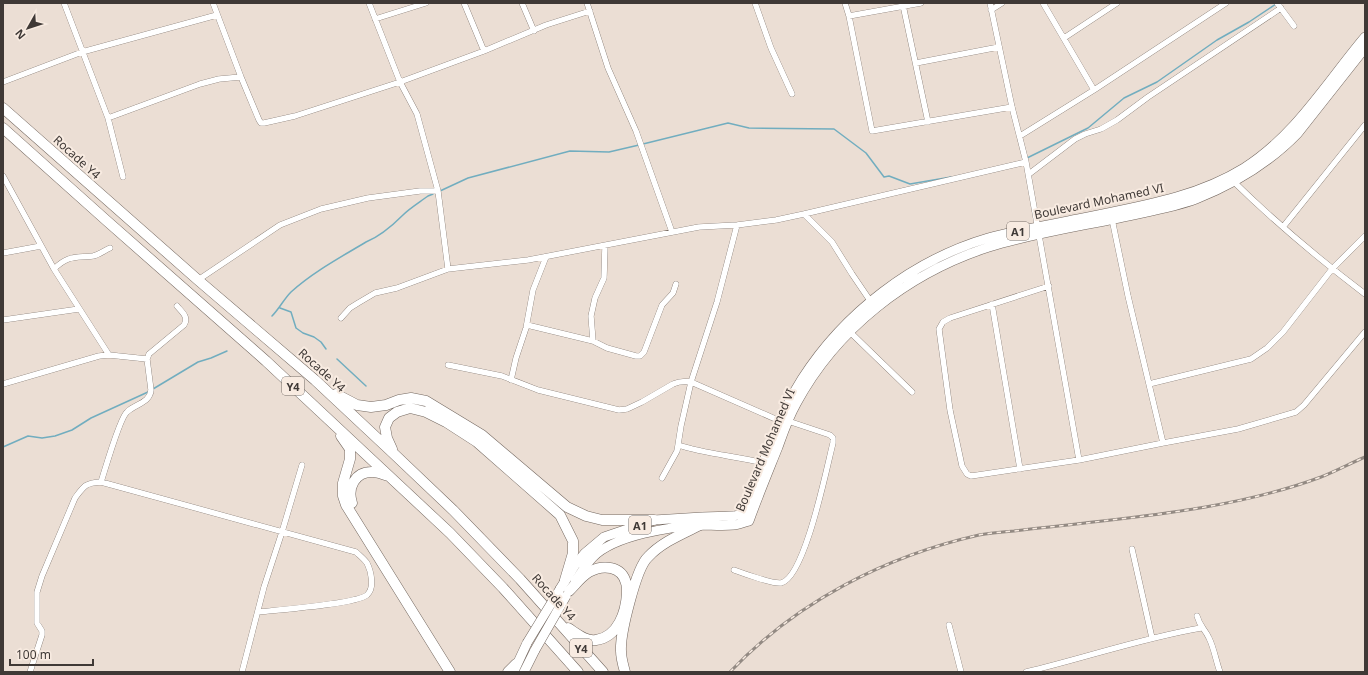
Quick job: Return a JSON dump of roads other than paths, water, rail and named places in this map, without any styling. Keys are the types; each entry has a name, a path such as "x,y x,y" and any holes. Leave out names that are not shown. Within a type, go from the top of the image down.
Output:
{"highway":[{"name":"Rocade Y4","path":"3,108 198,280 315,380 454,510 520,579 603,672"},
{"name":"Y4","path":"3,128 260,356 391,476 477,560 578,672"},
{"path":"315,380 339,396 357,405 371,407 379,406 411,398 426,401 482,435 567,507 586,516 602,520 654,520"},
{"path":"308,400 344,439 350,450 350,460 343,483 343,496 346,505 450,672"},
{"path":"393,453 387,438 385,427 389,418 397,412 410,408 426,412 446,422 477,442 560,515 573,541 573,553 565,589"},
{"path":"391,476 374,472 365,473 360,476 351,486 351,502 437,644 456,672"},
{"path":"625,672 621,651 623,627 638,574 646,558 664,544 700,525"},
{"path":"560,623 584,638 594,641 604,638 616,628 622,617 626,599 627,584 621,573 604,566 588,572 565,589"},
{"path":"567,660 572,672"},
{"path":"508,672 515,668"}],"main road":[{"name":"Boulevard Mohamed VI","path":"515,668 527,643 565,589 594,556 605,548 633,536 661,530 700,525 735,525 749,521 784,421 809,381 832,351 850,332 890,297 914,281 961,257 1039,231 1192,192 1244,168 1271,148 1292,128 1365,37"},
{"name":"Boulevard Mohamed VI","path":"524,672 565,589 585,553 604,537 654,520 734,516 746,513 764,463 802,380 814,362 846,325 871,302 910,274 936,259 958,249 987,239 1112,219 1195,199 1233,182 1248,174 1286,146 1365,48"}],"street":[{"path":"64,3 108,118 123,177"},
{"path":"213,3 241,77 261,123 295,116 400,82 484,51 534,30 590,11"},
{"path":"370,3 400,82 417,114 438,191 448,268"},
{"path":"375,19 426,3"},
{"path":"464,3 484,51"},
{"path":"522,3 534,30"},
{"path":"587,3 608,68 636,131 672,232"},
{"path":"755,3 758,14 792,94"},
{"path":"845,3 849,16 872,131 1012,107"},
{"path":"849,16 903,5 921,3"},
{"path":"990,3 1012,107 1029,174 1079,460"},
{"path":"992,10 1002,3"},
{"path":"1042,3 1094,90"},
{"path":"1064,38 1117,3"},
{"path":"1020,136 1094,90 1226,3"},
{"path":"903,5 928,122"},
{"path":"1029,174 1075,139 1101,129 1117,120 1279,6 1294,26"},
{"path":"3,82 82,52 217,15"},
{"path":"916,63 999,47"},
{"path":"108,118 200,84 219,79 241,77"},
{"path":"1283,227 1365,126"},
{"path":"341,318 358,302 376,293 397,288 448,268 528,260 699,227 737,225 776,220 1026,162"},
{"path":"3,176 54,269 108,355"},
{"path":"1233,182 1332,269 1365,294"},
{"path":"198,280 280,225 315,212 347,202 368,198 420,191 438,191"},
{"path":"804,214 832,242 871,302"},
{"path":"1112,219 1128,296 1163,443"},
{"path":"662,478 677,451 691,382 717,302 737,225"},
{"path":"1149,384 1251,359 1266,348 1283,332 1332,269 1365,236"},
{"path":"3,253 41,246"},
{"path":"593,341 591,316 595,298 604,278 605,246"},
{"path":"54,269 61,263 71,258 80,256 94,256 110,248"},
{"path":"511,380 513,368 527,325 532,297 546,257"},
{"path":"527,325 593,341 607,348 640,356 644,352 662,305 673,293 676,284"},
{"path":"1049,286 950,318 943,322 939,329 950,410 962,466 967,474 971,476 1079,460 1238,429 1296,412 1304,405 1365,332"},
{"path":"992,304 1020,469"},
{"path":"101,482 126,412 148,399 151,395 147,359 149,354 184,325 186,321 185,316 177,306"},
{"path":"3,320 79,309"},
{"path":"850,332 912,392"},
{"path":"3,384 99,356 108,355 147,359"},
{"path":"448,365 511,380 538,390 619,410 636,406 679,381 691,382 784,421 830,435 833,443 815,516 804,550 796,567 782,583 734,570"},
{"path":"678,445 764,463"},
{"path":"242,672 264,587 302,464"},
{"path":"30,672 42,635 42,631 37,623 37,592 42,576 75,498 88,483 101,482 356,552 367,563 372,579 367,595 350,600 258,612"},
{"path":"1132,549 1152,638"},
{"path":"1197,616 1202,628 1210,640 1220,672"},
{"path":"949,625 960,672"},
{"path":"1026,672 1057,665 1152,638 1202,628"}],"waterway":[{"path":"1027,158 1088,128 1124,98 1157,82 1217,40 1249,22 1276,4"},
{"path":"643,144 728,123 749,128 834,129 866,153 884,177 889,176 910,184 951,177"},
{"path":"440,191 468,178 570,151 609,152 639,145"},
{"path":"272,316 291,292 308,278 337,259 381,234 412,207 433,194"},
{"path":"280,308 291,312 296,328 303,333 314,337 321,342 326,349"},
{"path":"153,389 198,362 227,351"},
{"path":"337,359 366,386"},
{"path":"3,447 28,436 42,438 55,436 72,430 91,418 148,392"}],"railway":[{"path":"730,672 756,647 813,603 844,585 910,555 983,534 1175,512 1264,495 1321,477 1365,457"}]}
